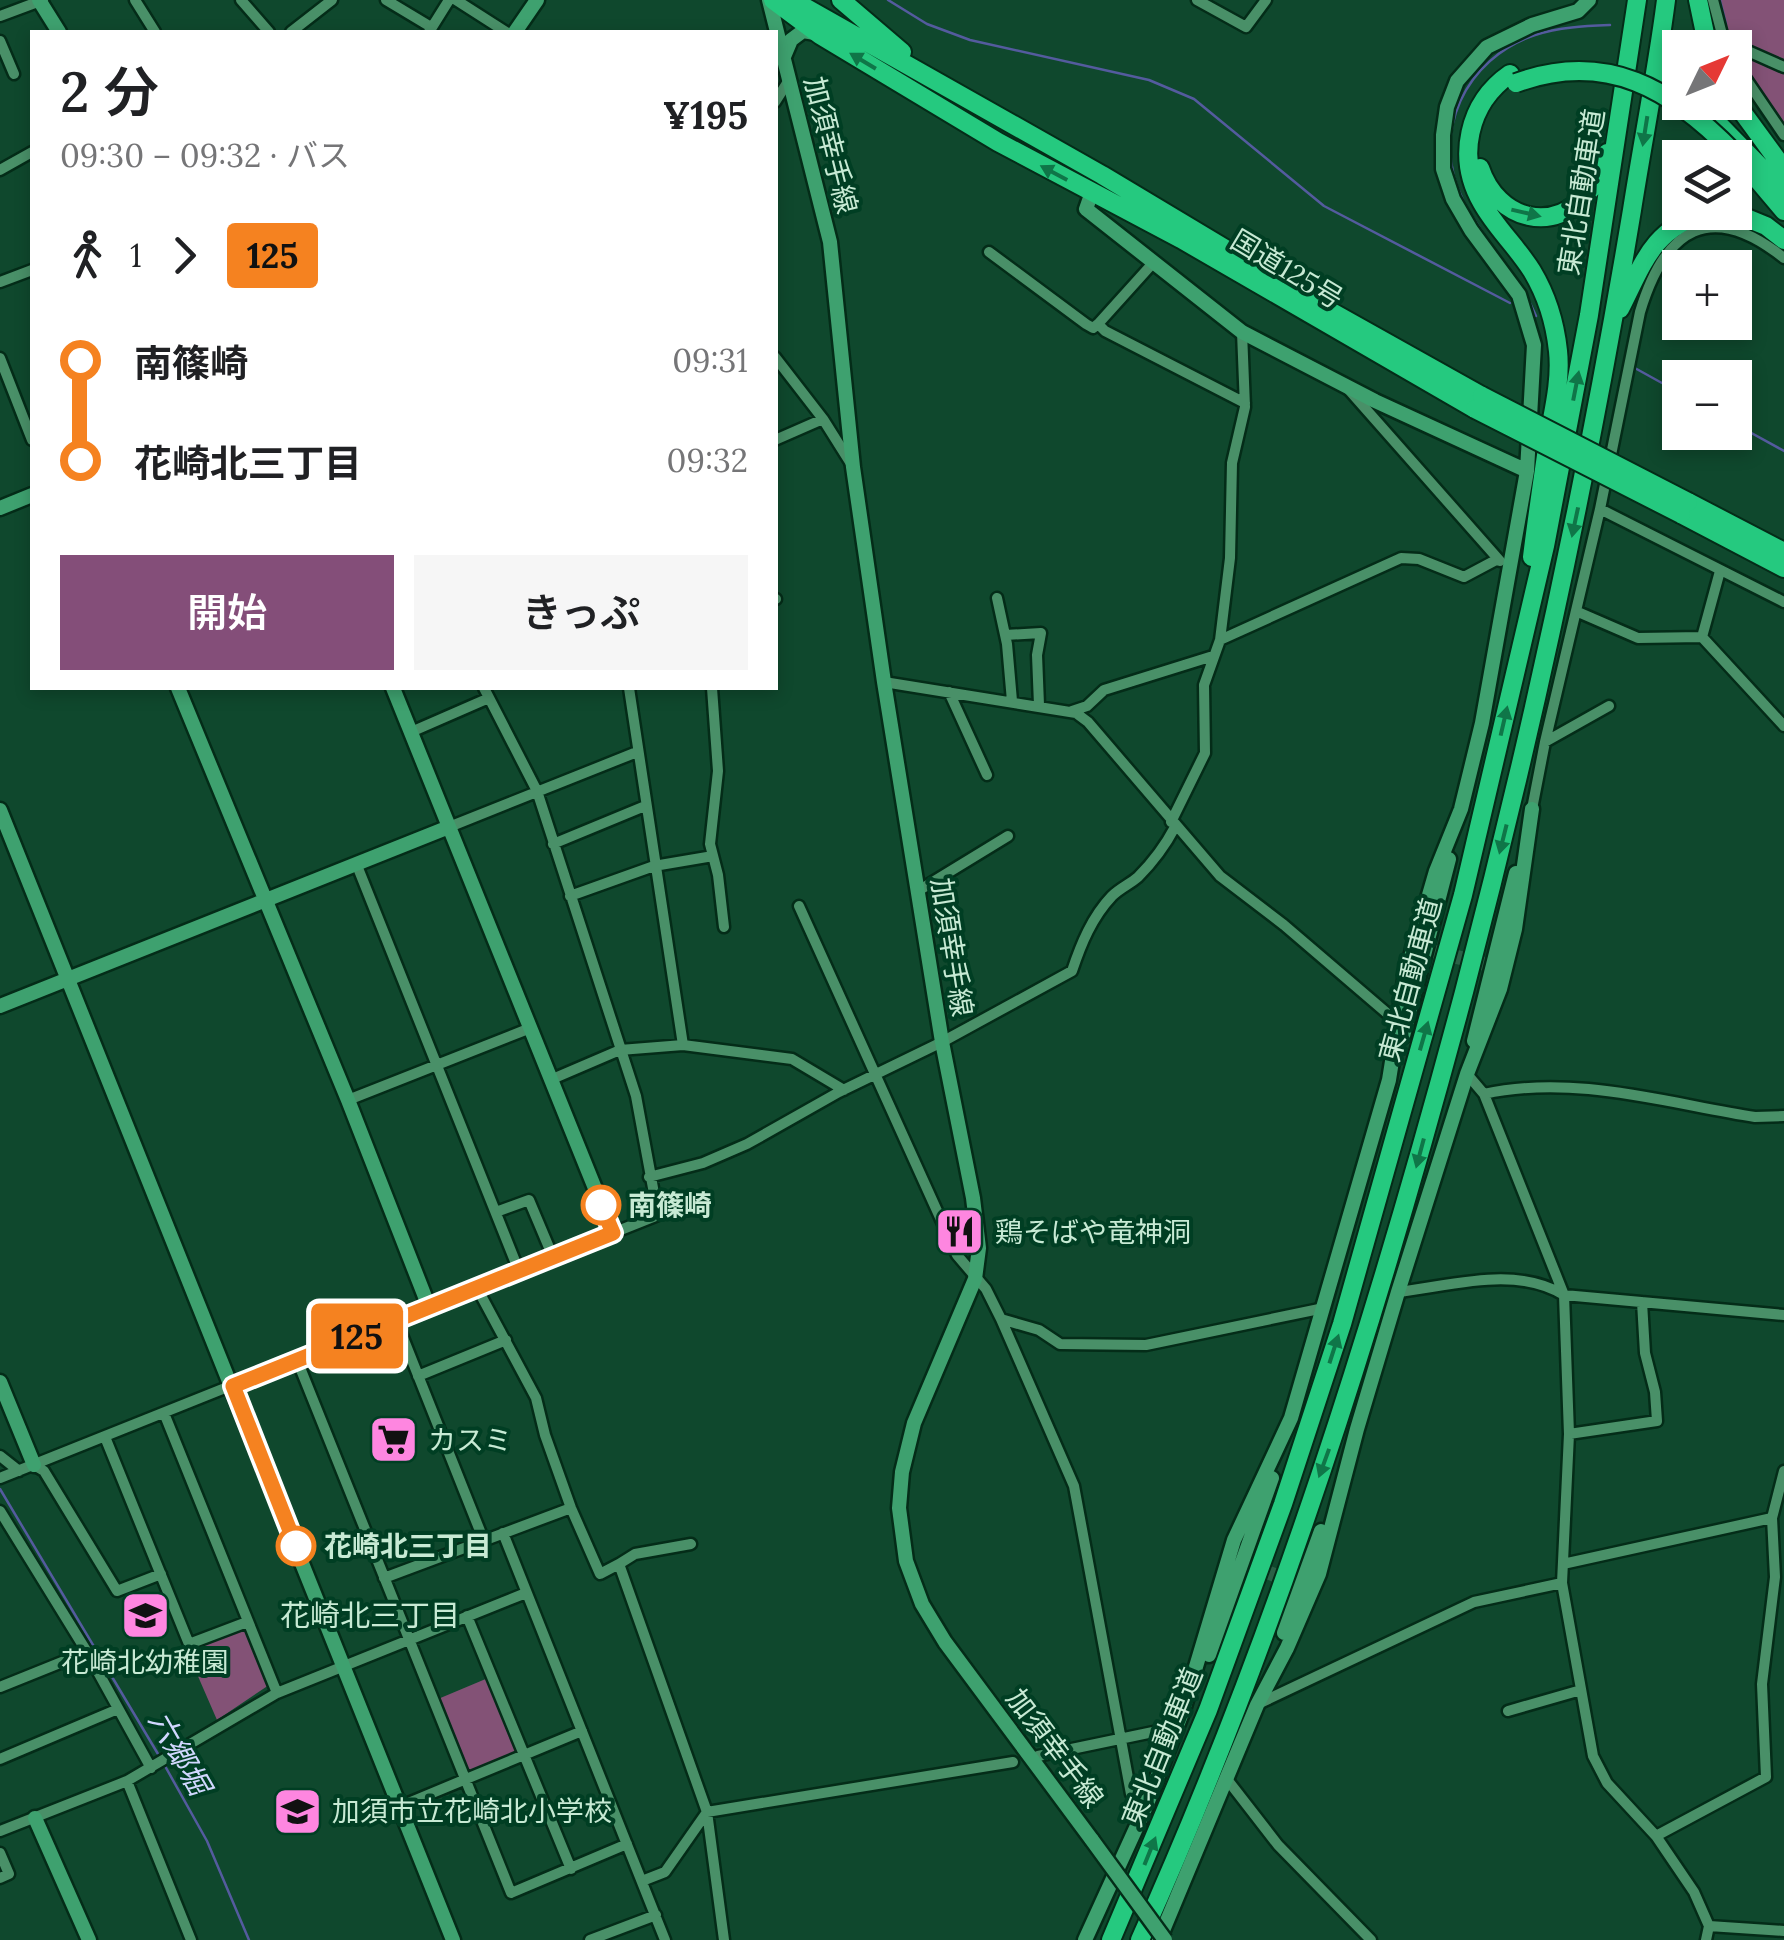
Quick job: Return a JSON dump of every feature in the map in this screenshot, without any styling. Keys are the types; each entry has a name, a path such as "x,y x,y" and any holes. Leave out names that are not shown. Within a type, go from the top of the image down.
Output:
{"highway":[{"name":"国道125号","path":"771,0 820,35 998,142 1478,402 1684,508 1784,552"},
{"name":"国道125号","path":"784,0 800,4 1102,175 1478,402"},
{"path":"840,0 906,55 1102,175"},
{"name":"東北自動車道","path":"1111,1940 1208,1710 1283,1504 1342,1324 1462,895 1545,546 1590,315 1638,0"},
{"name":"東北自動車道","path":"1140,1940 1245,1684 1330,1447 1411,1187 1528,735 1589,458 1666,0"},
{"path":"1698,0 1712,30"},
{"path":"1520,652 1558,357 1546,299 1530,269 1480,200 1469,168 1469,138 1477,112 1496,84 1540,63 1572,59 1609,61 1662,81"},
{"path":"1620,120 1596,181 1572,208 1548,216 1518,214 1496,199 1488,188 1479,164 1479,136 1488,111 1513,78 1569,70 1605,72 1672,97 1727,140"},
{"path":"1712,120 1730,140"},
{"path":"1748,120 1784,170"},
{"path":"1752,161 1784,190"},
{"path":"1752,168 1784,211"},
{"path":"1752,220 1784,240"},
{"path":"1613,323 1658,240 1670,230"},
{"name":"国道125号","path":"1684,508 1784,568"}],"street":[{"path":"0,16 41,0 58,30"},
{"path":"136,0 154,30"},
{"path":"241,0 267,30"},
{"path":"294,30 332,0"},
{"path":"386,0 430,30 453,0 503,30"},
{"path":"516,30 536,0"},
{"name":"加須幸手線","path":"771,0 777,30"},
{"path":"1197,0 1246,27 1266,0"},
{"path":"1401,1026 1430,950 1482,722 1526,471 1534,345 1519,295 1454,200 1443,169 1442,134 1456,81 1487,48 1532,25 1578,11 1589,0"},
{"path":"1713,0 1717,30"},
{"path":"783,59 794,36 803,31 820,35"},
{"name":"加須幸手線","path":"778,34 830,242 853,467 884,682 942,1042 974,1198 979,1248 975,1279 910,1439 902,1472 899,1508 906,1562 922,1604 945,1642 1162,1940"},
{"path":"0,40 14,74"},
{"path":"1752,56 1784,67"},
{"path":"778,97 789,80"},
{"path":"1752,88 1784,135"},
{"path":"0,170 30,153"},
{"path":"1092,192 1086,209 1242,332 1526,471"},
{"path":"1467,1074 1489,965 1527,834 1544,742 1578,612 1640,312 1655,268 1675,243 1700,230 1724,228 1761,236 1784,258"},
{"path":"990,252 1093,328 1153,263"},
{"path":"0,282 30,271"},
{"path":"1098,324 1245,403"},
{"path":"649,1177 704,1163 747,1144 1072,971 1082,941 1111,897 1158,856 1206,753 1204,685 1220,640 1230,558 1232,462 1245,403 1242,332"},
{"path":"0,358 30,435"},
{"path":"778,361 823,419 853,467"},
{"path":"1346,386 1496,560 1512,564"},
{"path":"778,439 823,419"},
{"path":"0,508 30,495"},
{"path":"1600,510 1784,602"},
{"path":"1220,640 1402,558 1419,559 1464,577 1496,560"},
{"path":"1702,637 1720,572"},
{"path":"997,598 1012,701"},
{"path":"1578,612 1638,638 1702,637 1784,726"},
{"path":"1004,635 1041,633 1036,655 1039,705"},
{"path":"1071,712 1087,706 1104,690 1213,656"},
{"path":"884,682 1039,705 1071,712 1088,722 1220,876 1284,924 1401,1026"},
{"path":"179,690 429,1307"},
{"path":"394,690 613,1233"},
{"path":"629,690 683,1045"},
{"path":"712,690 718,771 710,844 724,927"},
{"path":"949,692 987,776"},
{"path":"0,1478 658,1214 636,1096 536,791 487,693 410,732"},
{"path":"1544,742 1609,706"},
{"path":"0,1006 637,752"},
{"path":"553,844 645,806"},
{"path":"0,810 453,1940"},
{"path":"1085,1940 1147,1804 1245,1563 1389,1080 1401,1026 1406,974 1432,885 1461,810"},
{"path":"1257,1705 1319,1574 1398,1292 1467,1074 1500,989 1522,892 1527,834"},
{"path":"918,891 1008,836"},
{"path":"570,896 654,866 713,856"},
{"path":"356,863 519,1271"},
{"path":"798,906 957,1255 986,1288 1074,1486 1132,1794 1147,1804"},
{"path":"348,1100 528,1029"},
{"path":"550,1080 620,1050 683,1045 792,1059 844,1090"},
{"path":"1467,1074 1484,1094 1564,1294 1568,1434 1562,1583 1593,1756 1607,1783 1656,1836 1694,1892 1709,1926 1706,1940"},
{"path":"1484,1094 1515,1088 1579,1086 1756,1118 1784,1116"},
{"path":"496,1212 529,1200 553,1257"},
{"path":"1398,1292 1513,1278 1552,1287 1564,1294 1784,1315"},
{"path":"477,1288 536,1398 571,1508 600,1574 635,1554 691,1544"},
{"path":"1568,1434 1658,1421 1645,1353 1642,1302"},
{"path":"1001,1318 1039,1330 1060,1344 1146,1345 1324,1308"},
{"path":"396,1320 484,1541"},
{"path":"418,1376 506,1340"},
{"path":"297,1360 511,1893 627,1844"},
{"path":"0,1382 26,1468"},
{"path":"164,1413 277,1693"},
{"path":"1183,1710 1234,1540 1291,1418"},
{"path":"105,1437 189,1644 247,1622"},
{"path":"0,1456 44,1471 116,1591 161,1574"},
{"path":"1656,1836 1766,1777 1762,1684 1780,1579 1772,1518 1784,1471"},
{"path":"1162,1940 1343,1480"},
{"path":"384,1578 571,1508"},
{"path":"0,1511 152,1768"},
{"path":"1563,1564 1772,1518"},
{"path":"503,1533 666,1940"},
{"path":"619,1564 706,1812 724,1940"},
{"path":"1257,1705 1474,1602 1562,1583"},
{"path":"0,1831 127,1781 277,1693 526,1593"},
{"path":"467,1616 571,1869"},
{"path":"0,1685 86,1652"},
{"path":"1508,1711 1580,1690"},
{"path":"0,1759 118,1710"},
{"path":"1038,1756 1176,1726"},
{"path":"401,1806 582,1732"},
{"path":"642,1881 665,1872 706,1812 1013,1762"},
{"path":"1226,1778 1278,1846 1371,1940"},
{"path":"127,1781 191,1940"},
{"path":"34,1818 88,1940"},
{"path":"0,1853 9,1874 0,1878"},
{"path":"590,1940 656,1916"},
{"path":"1709,1926 1784,1931"}],"shaded area":[{"path":"1720,0 1784,0 1784,127 1752,81 1752,30 1722,30"},
{"path":"241,1629 247,1631 269,1685 217,1720 187,1651"},
{"path":"488,1678 517,1750 470,1772 438,1699"}],"waterway":[{"path":"888,0 927,24 970,40 1149,80 1194,99 1324,206 1510,303"},
{"path":"1720,0 1726,24"},
{"path":"1536,316 1463,200 1450,149 1453,124 1460,101 1473,80 1511,46 1553,30 1610,25"},
{"path":"1633,367 1662,383"},
{"path":"1752,433 1784,451"},
{"name":"六郷堀","path":"0,1489 161,1759"},
{"name":"六郷堀","path":"165,1766 207,1841 249,1940"}],"tunnel":[{"path":"1433,951 1485,964"},
{"path":"1246,1564 1298,1584"}],"bus line":[{"name":"125","path":"296,1546 233,1386 613,1233 601,1205"}],"place":[{"name":"南篠崎","path":"601,1205"},
{"name":"鶏そばや竜神洞","path":"960,1232"},
{"name":"カスミ","path":"393,1440"},
{"name":"花崎北三丁目","path":"296,1546"},
{"name":"花崎北幼稚園","path":"145,1615"},
{"name":"加須市立花崎北小学校","path":"297,1811"}],"district":[{"name":"花崎北三丁目","path":"370,1616"}]}
